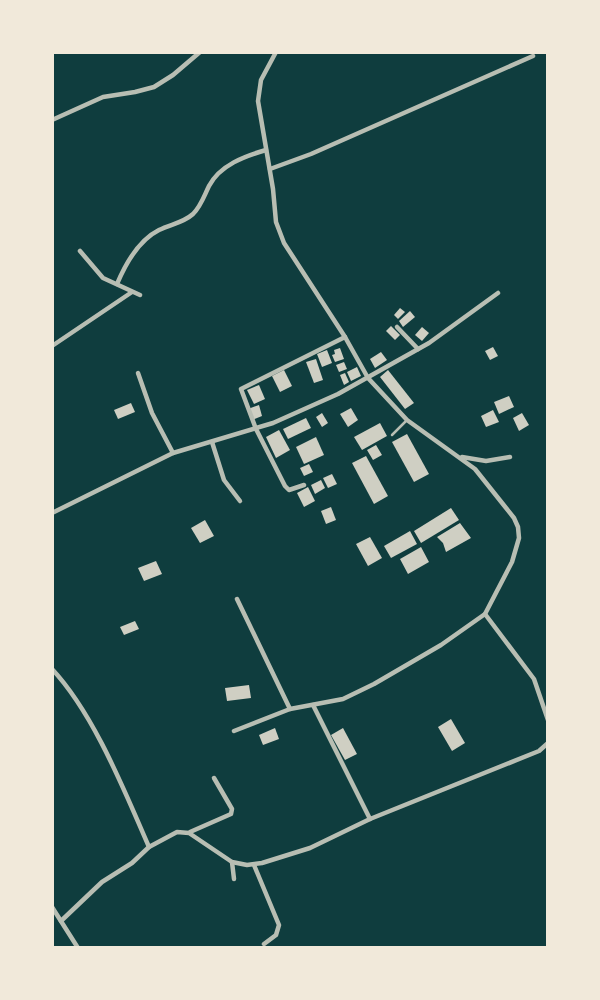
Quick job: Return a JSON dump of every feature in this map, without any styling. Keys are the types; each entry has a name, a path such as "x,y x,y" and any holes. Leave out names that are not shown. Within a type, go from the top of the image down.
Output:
{"street":[{"path":"52,120 103,97 154,87 200,52"},
{"path":"234,731 290,709 342,699 414,662 485,614 515,556 519,538 514,518 490,486 460,457 407,420 368,378 279,232 258,91 276,52"},
{"path":"270,169 311,154 533,56"},
{"path":"117,284 133,256 154,232 187,219 195,212 215,177 222,170 242,158 266,150"},
{"path":"80,251 98,274 140,295"},
{"path":"52,346 132,292"},
{"path":"52,513 173,453 256,429 312,407 418,349 498,293"},
{"path":"397,327 418,349"},
{"path":"304,485 293,490 287,489 240,393 243,387 345,337"},
{"path":"138,373 152,413 173,453"},
{"path":"212,442 219,471 240,501"},
{"path":"460,457 486,461 510,457"},
{"path":"237,599 290,709"},
{"path":"485,614 534,679 548,720"},
{"path":"52,669 68,687 92,728 149,847"},
{"path":"313,705 370,819"},
{"path":"189,833 232,862 254,865 283,858 370,819 539,751 548,743"},
{"path":"61,921 102,882 132,863 149,847 177,832 189,833 229,816 232,812 214,778"},
{"path":"232,862 234,879"},
{"path":"254,865 279,925 276,935 264,944"},
{"path":"52,908 78,947"}],"lane":[{"path":"392,435 407,420"}],"building":[{"path":"400,308 405,312 398,319 394,315"},
{"path":"410,311 415,317 403,327 399,321"},
{"path":"391,326 400,335 395,340 386,331"},
{"path":"422,327 429,333 422,341 415,335"},
{"path":"493,347 498,356 490,360 485,351"},
{"path":"340,348 344,359 335,362 332,355 335,354 334,350"},
{"path":"327,350 332,363 322,367 317,354"},
{"path":"381,352 387,360 375,368 370,359"},
{"path":"316,359 323,380 314,383 306,362"},
{"path":"344,362 347,369 339,372 336,365"},
{"path":"357,367 361,376 351,381 347,372"},
{"path":"284,370 292,386 280,392 272,376"},
{"path":"388,370 414,403 405,409 380,377"},
{"path":"345,373 349,382 344,385 340,375"},
{"path":"259,385 265,399 254,404 247,390"},
{"path":"509,396 514,407 499,414 494,402"},
{"path":"131,403 135,412 118,419 114,410"},
{"path":"259,405 262,416 252,420 248,409"},
{"path":"351,408 358,420 348,427 340,414"},
{"path":"493,410 499,422 486,427 481,416"},
{"path":"322,413 328,423 322,427 316,417"},
{"path":"522,413 529,425 519,431 513,418"},
{"path":"306,418 311,428 288,439 283,429"},
{"path":"380,423 387,436 362,450 354,437"},
{"path":"279,430 290,450 276,458 266,437"},
{"path":"407,434 429,474 414,482 392,442"},
{"path":"316,437 324,455 304,464 296,447"},
{"path":"376,445 382,455 373,460 367,450"},
{"path":"366,456 388,496 374,504 352,463"},
{"path":"309,464 313,472 304,476 300,468"},
{"path":"332,474 337,484 328,488 323,478"},
{"path":"321,480 325,488 315,494 311,485"},
{"path":"308,487 315,501 304,507 297,493"},
{"path":"331,507 336,520 326,524 321,511"},
{"path":"451,508 459,520 421,543 414,531"},
{"path":"205,520 214,536 200,543 191,528"},
{"path":"460,523 471,538 446,552 437,537"},
{"path":"410,531 417,544 391,558 384,546"},
{"path":"370,537 382,558 368,566 356,544"},
{"path":"421,547 429,562 408,574 400,559"},
{"path":"156,561 162,574 144,581 138,568"},
{"path":"135,621 139,629 124,635 120,627"},
{"path":"249,685 251,698 227,701 225,688"},
{"path":"451,719 465,743 452,751 438,727"},
{"path":"275,728 279,739 263,745 259,735"},
{"path":"343,728 357,754 345,760 331,735"}]}
